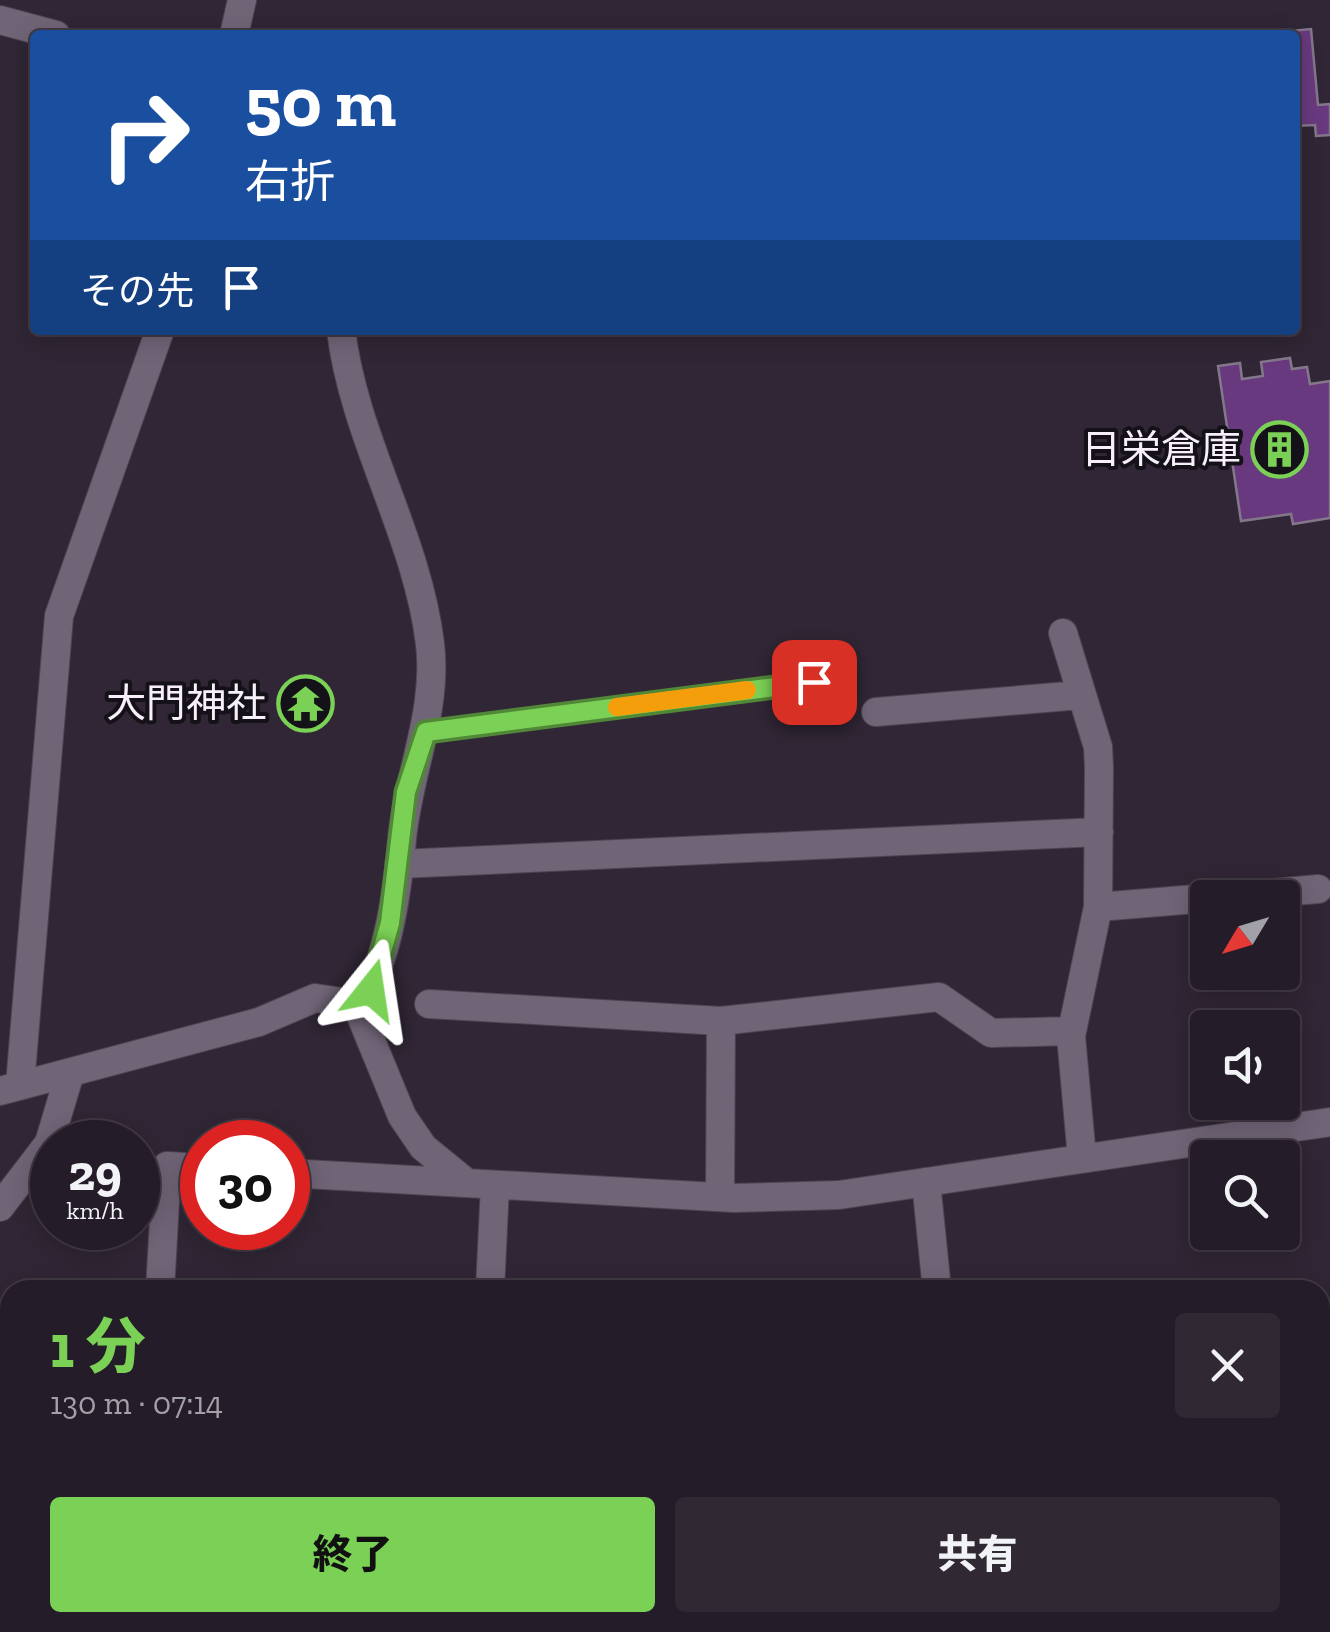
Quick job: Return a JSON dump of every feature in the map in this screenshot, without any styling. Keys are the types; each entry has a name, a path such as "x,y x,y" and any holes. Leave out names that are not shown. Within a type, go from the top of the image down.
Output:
{"street":[{"path":"235,30 242,0"},
{"path":"0,20 37,30"},
{"path":"158,335 59,616 10,1088 259,1022 315,998 356,1004"},
{"path":"342,335 347,380 420,586 430,660 426,732 406,792 400,864 371,990 356,1004"},
{"path":"1064,633 1098,747 1098,908 1072,1031 1082,1158"},
{"path":"876,712 1081,695"},
{"path":"400,864 1099,832"},
{"path":"1300,891 1318,889"},
{"path":"1098,908 1190,900"},
{"path":"428,1004 721,1021 938,997 991,1033 1072,1031"},
{"path":"356,1004 402,1116 423,1147 481,1184"},
{"path":"720,1196 721,1021"},
{"path":"0,1207 49,1143 70,1073"},
{"path":"310,1174 720,1196 839,1195 1330,1122"},
{"path":"161,1280 167,1166 180,1167"},
{"path":"926,1182 937,1280"},
{"path":"481,1184 489,1280"}],"lane":[{"path":"426,732 814,682"}],"building":[{"path":"1311,29 1318,105 1330,104 1330,135 1316,136 1315,125 1300,126 1300,30"},
{"name":"日栄倉庫","path":"1290,358 1292,369 1307,367 1310,384 1330,381 1330,518 1293,524 1291,514 1241,521 1218,366 1240,363 1242,379 1263,376 1261,362"}],"slow traffic":[{"path":"617,707 747,690"}],"place":[{"name":"日栄倉庫","path":"1280,449"},
{"name":"大門神社","path":"305,703"}],"route":[{"path":"371,990 390,923 406,792 426,732 814,682"}]}
